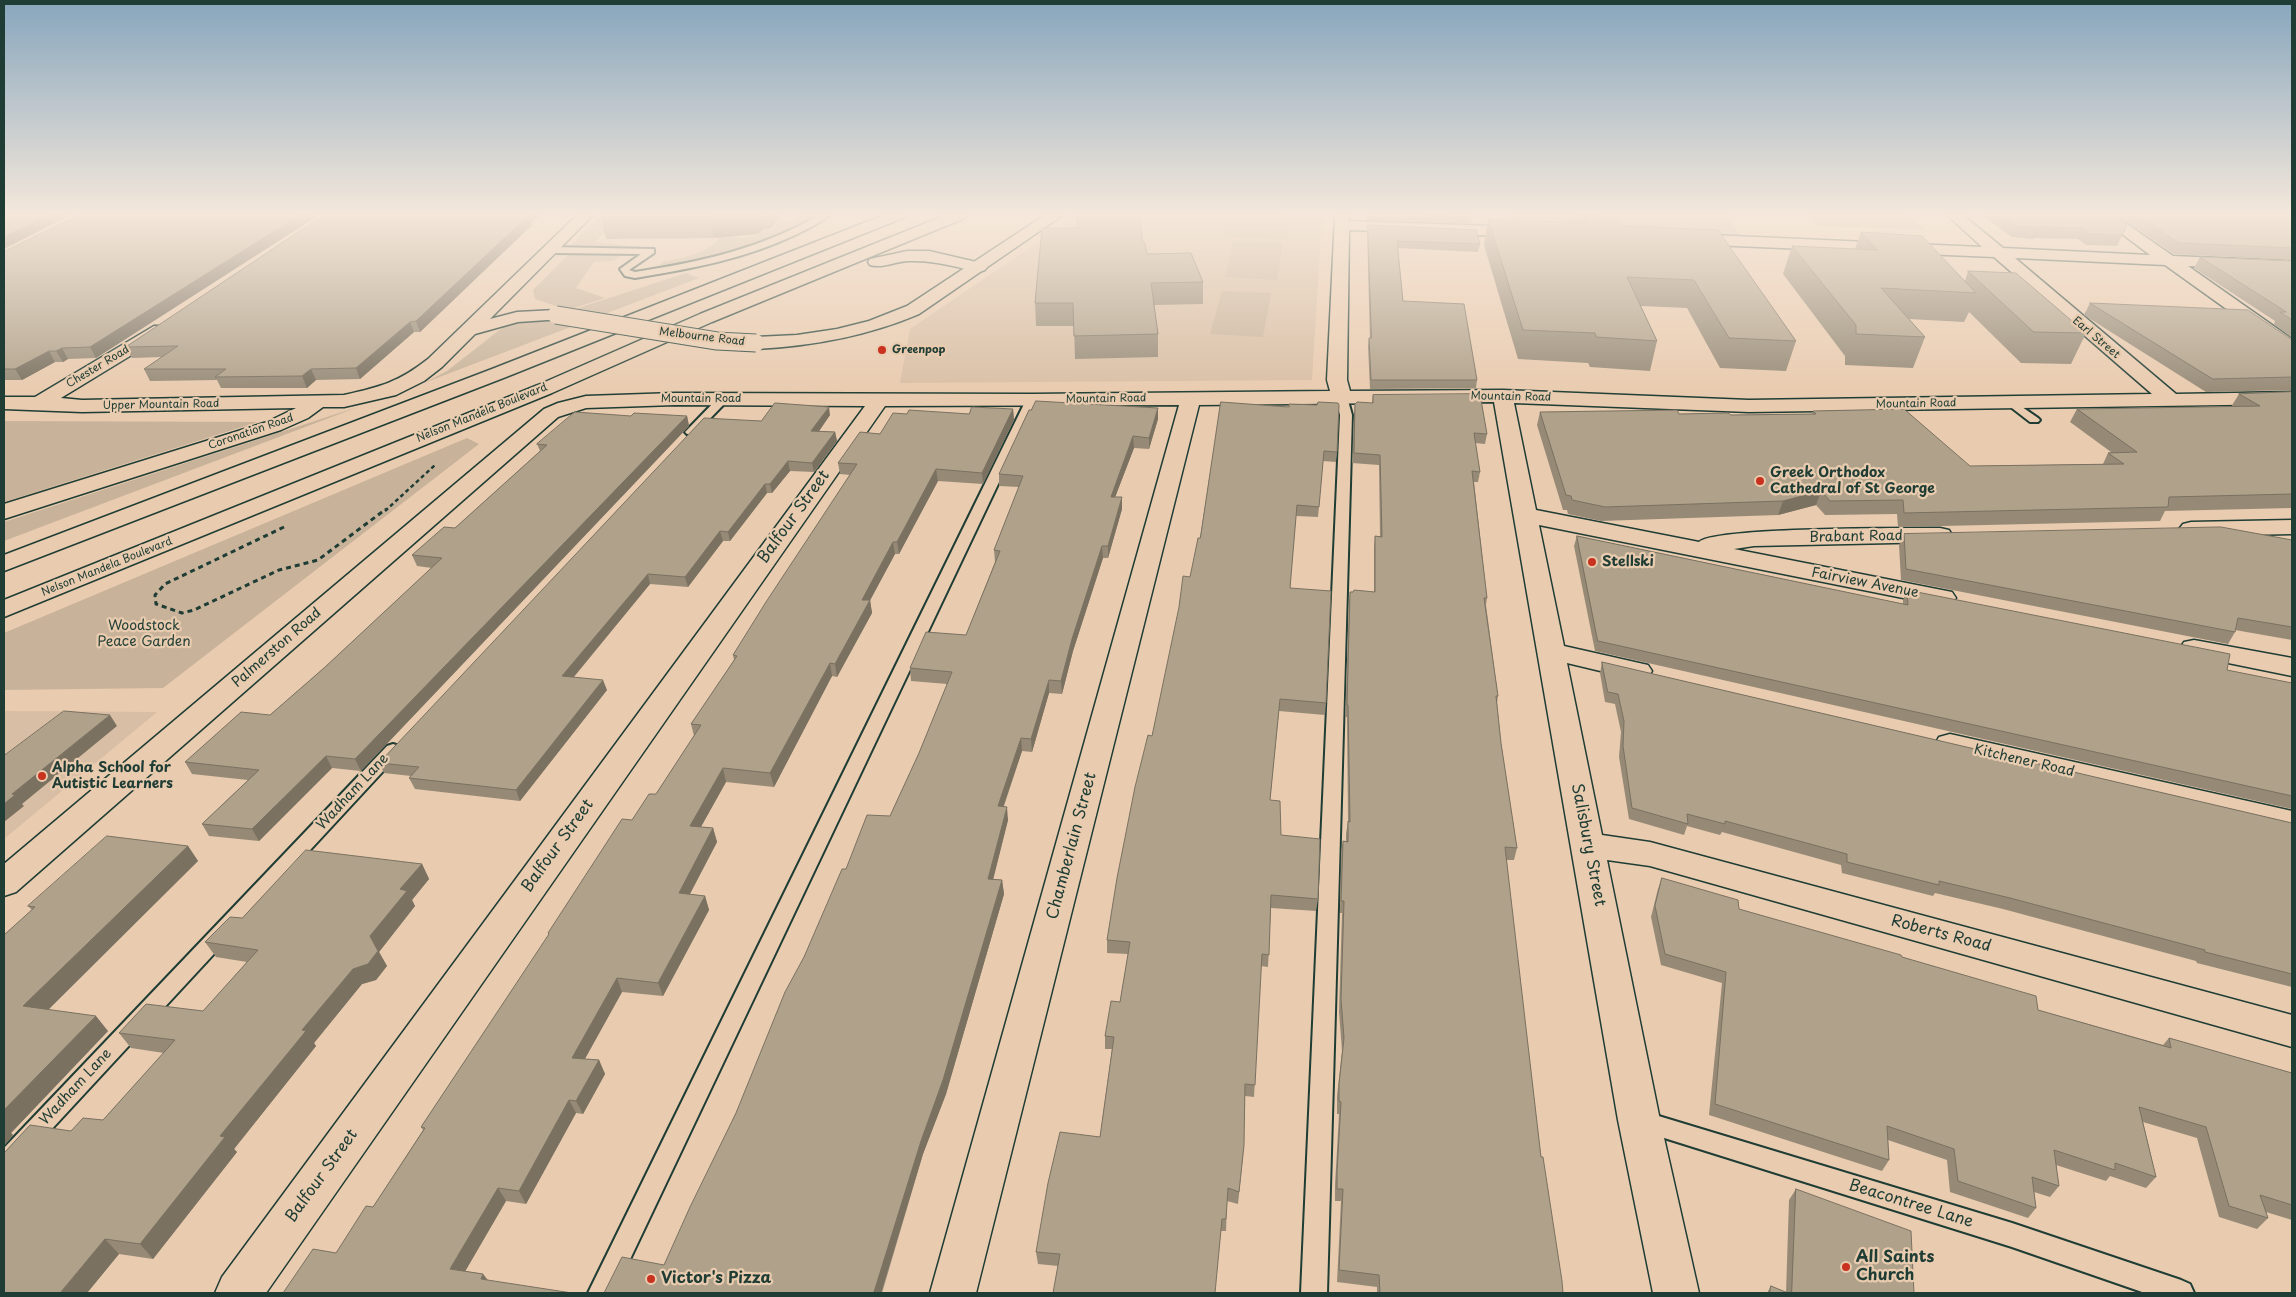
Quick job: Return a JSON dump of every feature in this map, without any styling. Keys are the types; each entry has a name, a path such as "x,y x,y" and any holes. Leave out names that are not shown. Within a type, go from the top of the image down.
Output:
{"main road":[{"name":"Coronation Road","path":"4,512 274,426 301,414 318,403 360,398 402,385 435,363 526,276"},
{"path":"4,563 499,373 745,276"},
{"name":"Nelson Mandela Boulevard","path":"4,609 545,389 706,318 815,276"},
{"path":"706,318 790,297 842,276"},
{"name":"Melbourne Road","path":"511,291 515,299 525,306 556,315 716,340 756,343 806,340 846,334 880,324 913,310 966,276"},
{"path":"1340,276 1337,380 1341,397"},
{"name":"Earl Street","path":"2024,276 2170,400"},
{"path":"2190,276 2292,347"},
{"name":"Melbourne Road","path":"468,331 516,317 556,315"},
{"name":"Chester Road","path":"39,403 171,322"},
{"name":"Mountain Road","path":"551,413 565,406 586,402 723,399 1032,400 1503,396 1597,398 1724,406 1900,410 2012,402 2292,398"},
{"name":"Salisbury Street","path":"1503,396 1639,1120 1676,1293"},
{"name":"Chamberlain Street","path":"953,1293 1191,398"},
{"name":"Balfour Street","path":"238,1293 879,400"},
{"name":"Upper Mountain Road","path":"4,403 82,406 318,403"},
{"name":"Palmerston Road","path":"5,881 551,413"},
{"name":"Fairview Avenue","path":"1526,515 1962,602"},
{"path":"2167,530 2292,527"},
{"path":"2256,528 2292,536"},
{"name":"Brabant Road","path":"1690,548 1754,539 1960,534"},
{"path":"2176,644 2292,667"},
{"path":"1551,651 1667,678"},
{"name":"Kitchener Road","path":"1927,738 2292,823"},
{"name":"Roberts Road","path":"1588,845 1650,854 2292,1031"}],"lane":[{"path":"1314,1293 1346,415 1341,397"},
{"path":"682,443 723,399"},
{"path":"600,1293 1032,400"},
{"path":"2012,402 2034,420"},
{"name":"Wadham Lane","path":"4,1164 401,741"},
{"name":"Beacontree Lane","path":"1639,1120 2012,1235 2181,1293"}],"path":[{"path":"287,526 226,552 165,584 155,595 156,604 182,613 194,610 279,570 318,560 384,511 440,460"}],"shaded area":[{"path":"989,276 1318,276 1312,380 900,383 910,329"},
{"name":"Alpha School for Autistic Learners","path":"4,711 157,712 4,839"}],"green space":[{"path":"547,276 585,276 576,288 605,298 568,310 535,299 533,290"},
{"path":"678,276 693,276 699,278 424,383 447,371 502,328 516,323 535,322"},
{"path":"1225,276 1278,276 1277,280 1225,277"},
{"path":"1222,291 1271,293 1263,337 1210,334"},
{"path":"358,407 4,541 4,522"},
{"path":"4,421 258,422 4,502"},
{"name":"Woodstock Peace Garden","path":"467,438 479,444 163,688 4,690 4,633"}],"building":[{"path":"4,276 204,276 90,347 62,348 56,351 49,351 15,369 4,369"},
{"path":"233,276 464,276 416,321 410,322 356,368 311,369 302,376 215,377 226,369 144,369 178,346 126,347"},
{"path":"1038,276 1200,276 1203,282 1151,283 1158,334 1074,336 1073,303 1035,303"},
{"path":"1369,276 1400,276 1403,301 1464,304 1477,380 1371,380 1369,338 1371,338"},
{"path":"1506,276 1750,276 1796,341 1729,338 1694,280 1627,277 1657,341 1596,337 1595,333 1523,330"},
{"path":"1816,276 1959,276 1976,293 1881,288 1925,337 1856,334 1856,325"},
{"path":"1973,276 2019,276 2086,333 2034,332"},
{"path":"2229,276 2292,276 2292,320 2280,312 2286,312"},
{"path":"2090,303 2248,310 2292,340 2292,377 2213,379"},
{"path":"2292,392 2292,494 2169,497 2168,507 1904,513 1903,500 1830,501 1821,491 1783,501 1605,507 1572,500 1571,496 1566,495 1540,412 1677,410 1679,414 1728,413 1731,415 1816,414 1813,411 1904,409 1970,466 2124,464 2108,453 2137,452 2077,409 2260,406 2239,394"},
{"path":"1480,394 1487,434 1474,433 1480,472 1472,471 1487,598 1484,598 1498,696 1496,696 1501,743 1517,848 1505,847 1541,1157 1543,1157 1563,1293 1380,1293 1379,1275 1339,1270 1343,1189 1337,1189 1337,1172 1341,1102 1339,1101 1339,1084 1344,1038 1341,999 1344,901 1341,901 1343,841 1348,842 1348,821 1350,822 1347,705 1350,592 1354,590 1375,592 1375,536 1382,537 1380,455 1354,453 1355,404 1357,402 1373,403 1373,395"},
{"path":"1036,401 1158,408 1149,438 1133,436 1111,497 1122,497 1108,546 1102,546 1072,639 1061,681 1049,680 1031,739 1021,738 998,806 1007,807 988,879 1002,880 943,1080 921,1141 874,1292 882,1293 604,1293 622,1257 664,1265 736,1113 785,992 804,957 842,869 846,869 867,815 890,816 919,753 952,672 910,668 926,632 966,635 1000,551 994,550 1023,476 999,474 1029,410 1031,410"},
{"path":"1221,402 1289,407 1289,404 1317,405 1318,402 1338,403 1339,405 1337,452 1324,451 1319,507 1297,505 1290,588 1331,591 1326,703 1280,699 1270,800 1280,801 1281,835 1320,839 1318,899 1271,895 1269,955 1262,954 1255,1085 1245,1084 1244,1145 1239,1192 1228,1188 1226,1219 1222,1219 1215,1293 1053,1293 1060,1254 1036,1252 1048,1183 1060,1132 1100,1137 1114,1037 1105,1036 1111,1001 1120,1002 1130,942 1107,940 1117,878 1135,787 1148,735 1152,736 1179,607 1183,576 1190,577 1198,538 1200,538"},
{"path":"775,403 829,407 811,431 835,432 812,463 788,461 770,484 765,484 728,532 720,531 685,577 648,574 562,676 603,680 516,790 409,778 419,767 379,763 704,418 761,421"},
{"path":"972,407 1013,409 982,473 936,469 897,542 893,542 862,600 870,600 835,664 830,663 770,773 723,768 690,826 713,828 679,893 705,896 658,983 617,978 572,1058 599,1060 576,1101 569,1100 519,1191 498,1188 450,1269 483,1274 481,1279 572,1293 283,1293 313,1249 336,1253 366,1206 373,1207 425,1128 421,1127 549,934 622,819 632,820 649,794 656,794 701,725 691,724 737,656 733,655 857,464 838,463 860,432 880,434 893,413 907,414 909,410 969,414"},
{"path":"575,412 631,416 634,413 687,416 355,759 326,756 252,829 202,824 259,770 185,762 241,712 270,715 324,668 442,558 412,555 444,527 455,528 547,445 537,444"},
{"path":"2221,527 2292,540 2292,627 2238,618 2235,632 1906,569 1904,534"},
{"path":"1577,536 1908,605 1907,590 2230,654 2227,670 2292,683 2292,796 1598,641"},
{"path":"1602,662 2292,823 2292,974 2010,898 1939,881 1939,885 1847,862 1847,854 1725,821 1725,824 1687,814 1688,824 1632,808 1623,746 1624,721 1618,694 1608,692"},
{"path":"64,711 110,715 12,794 15,795 4,804 4,756"},
{"path":"107,836 188,846 23,1006 96,1016 4,1110 4,935 35,907 28,906"},
{"path":"306,850 422,864 400,889 407,891 370,936 378,951 368,964 353,969 302,1030 306,1031 220,1136 225,1137 140,1244 105,1239 60,1293 4,1293 4,1153 30,1125 71,1131 83,1118 103,1120 175,1040 119,1033 146,1004 203,1011 258,950 205,942 230,917 242,918"},
{"path":"1662,878 1738,900 1739,909 2036,996 2038,1010 2171,1048 2169,1038 2292,1073 2292,1205 2260,1195 2268,1218 2229,1206 2206,1127 2139,1107 2156,1177 2115,1163 2115,1170 2054,1150 2059,1186 2032,1177 2036,1208 1958,1181 1954,1149 1887,1126 1889,1160 1715,1104 1726,972 1665,954 1655,906"},
{"name":"All Saints Church","path":"1796,1189 1911,1231 1914,1293 1792,1293"},
{"path":"1771,1286 1788,1293 1770,1293"}],"place":[{"name":"Greenpop","path":"882,350"},
{"name":"Greek Orthodox Cathedral of St George","path":"1760,481"},
{"name":"Stellski","path":"1592,562"},
{"name":"Alpha School for Autistic Learners","path":"42,776"},
{"name":"All Saints Church","path":"1846,1267"},
{"name":"Victor's Pizza","path":"651,1279"}]}
